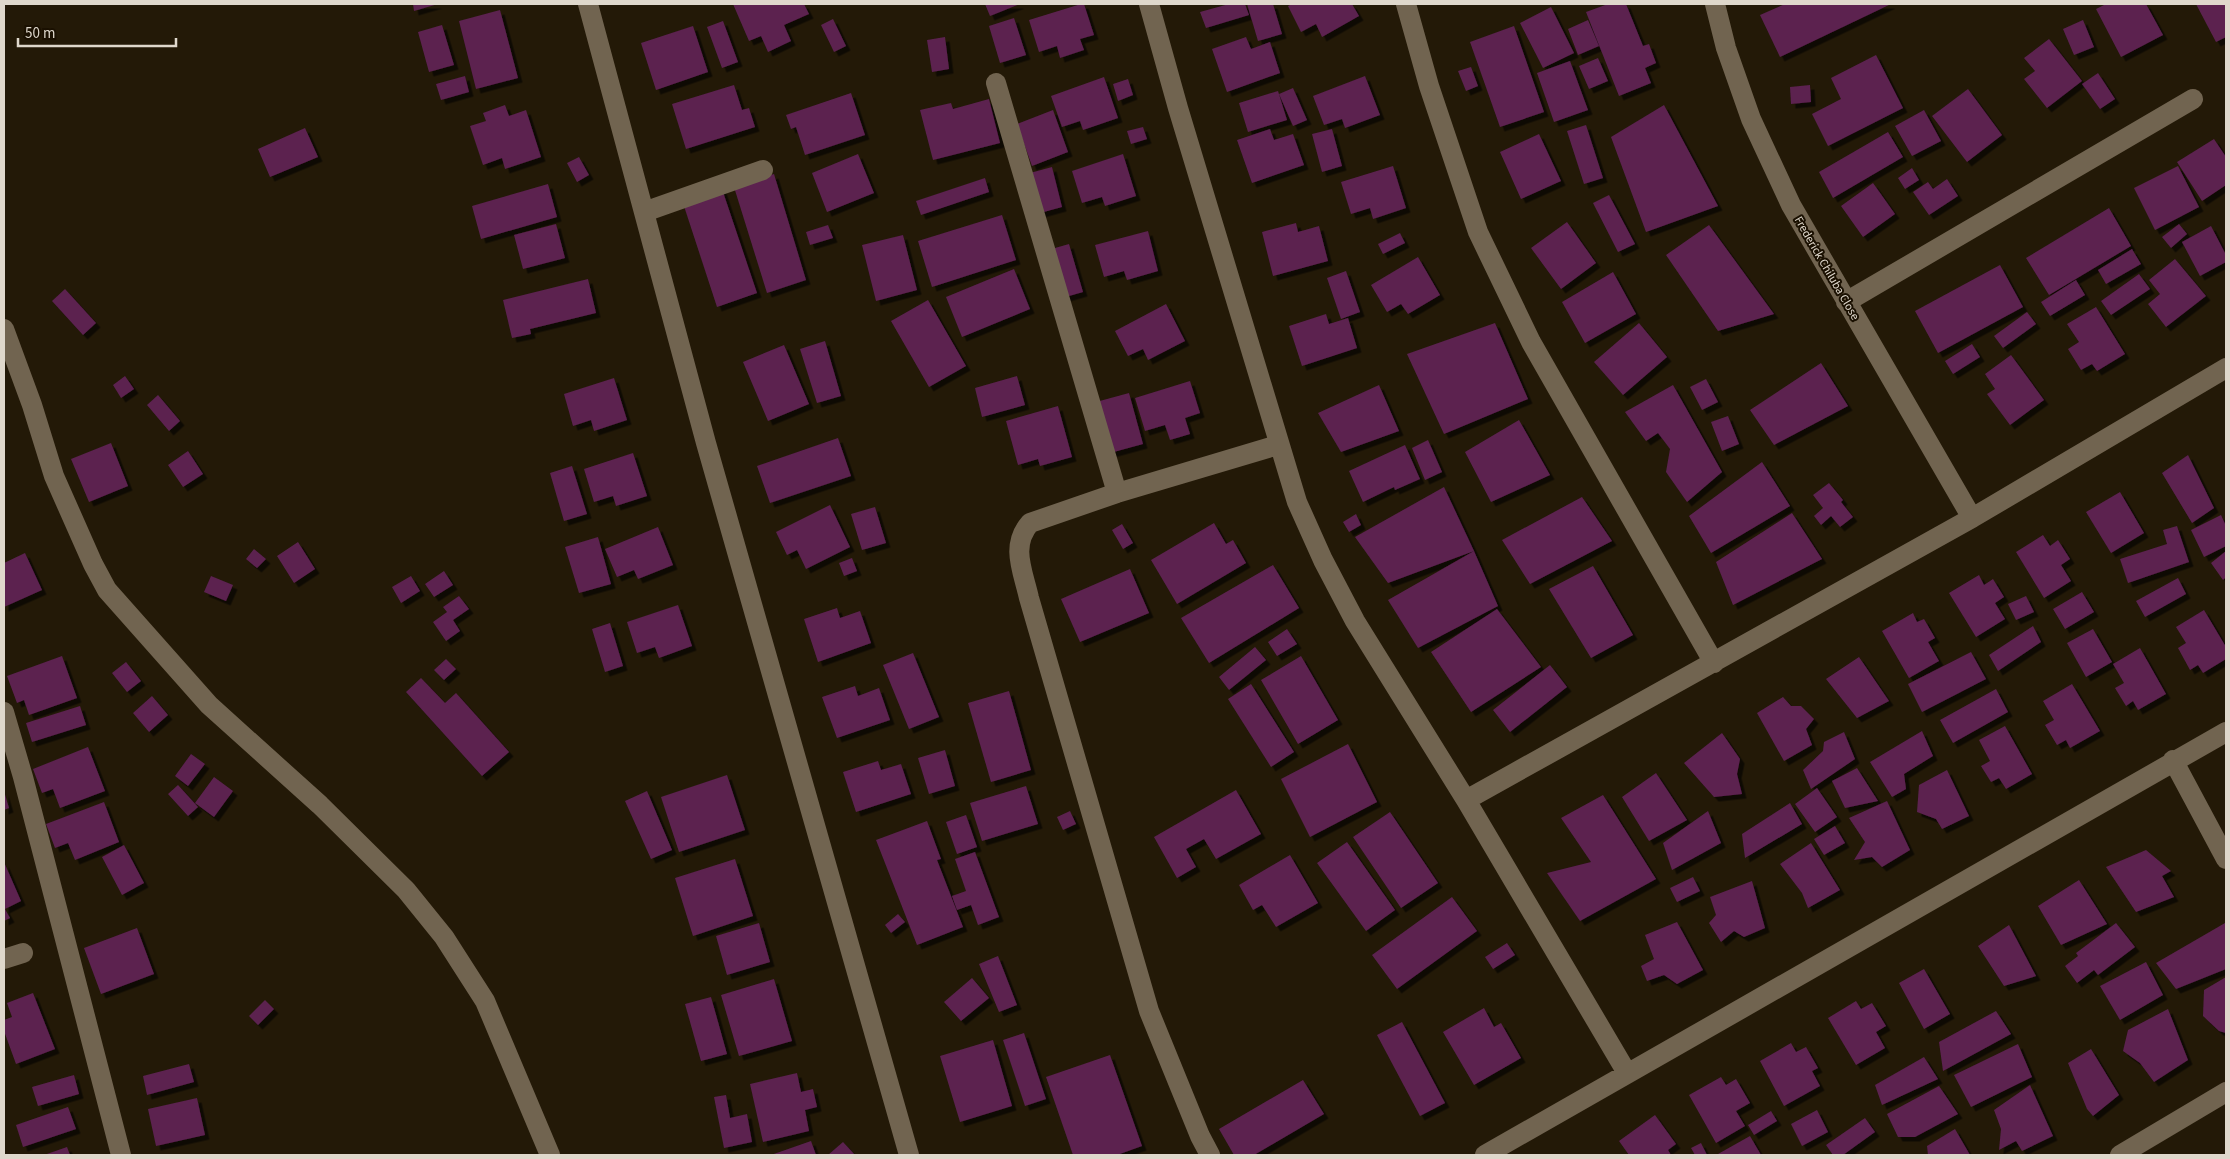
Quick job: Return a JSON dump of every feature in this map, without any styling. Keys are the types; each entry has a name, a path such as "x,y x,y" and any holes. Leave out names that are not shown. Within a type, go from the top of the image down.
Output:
{"street":[{"path":"588,4 709,452 909,1155"},
{"path":"1149,4 1278,445 1297,502 1323,560 1355,621 1466,800 1627,1073"},
{"path":"1406,4 1429,86 1478,232 1531,342 1714,663"},
{"name":"Frederick Chiluba Close","path":"1714,4 1726,48 1750,119 1791,205 1972,518"},
{"path":"996,84 1117,494"},
{"path":"1846,302 2193,99"},
{"path":"644,212 763,170"},
{"path":"4,329 32,405 54,476 93,564 107,590 209,705 326,811 406,890 444,937 485,1001 550,1155"},
{"path":"1466,800 1972,518 2226,368"},
{"path":"1210,1155 1200,1136 1150,1011 1031,608 1018,548 1021,533 1030,523 1117,494 1278,445"},
{"path":"4,712 23,776 121,1155"},
{"path":"1485,1155 2226,732"},
{"path":"2174,760 2226,859"},
{"path":"4,959 23,953"},
{"path":"2120,1155 2226,1092"}],"building":[{"path":"413,4 438,4 414,11"},
{"path":"733,4 804,4 809,14 784,25 791,41 768,52 761,36 749,41"},
{"path":"985,4 1020,4 990,16"},
{"path":"1084,4 1094,35 1080,39 1084,50 1060,58 1057,46 1039,52 1029,20"},
{"path":"1229,4 1245,4 1249,15 1206,28 1200,12"},
{"path":"1247,4 1273,4 1282,34 1258,41"},
{"path":"1292,4 1352,4 1359,16 1322,37 1316,24 1301,32 1288,6"},
{"path":"1608,4 1626,4 1643,46 1649,44 1656,63 1645,68 1651,83 1619,96 1586,12"},
{"path":"1785,4 1891,4 1780,57 1760,15"},
{"path":"2106,4 2146,4 2163,35 2121,57 2096,9"},
{"path":"2196,4 2226,4 2226,37 2216,42"},
{"path":"1551,7 1574,53 1543,68 1520,23"},
{"path":"500,10 518,78 476,89 459,21"},
{"path":"1014,18 1026,55 1000,63 989,26"},
{"path":"833,19 846,46 834,52 821,25"},
{"path":"1588,20 1599,46 1578,55 1568,29"},
{"path":"2083,20 2094,47 2074,55 2063,29"},
{"path":"723,21 738,62 722,68 707,27"},
{"path":"442,25 454,65 429,72 418,32"},
{"path":"693,26 708,72 656,90 641,43"},
{"path":"1514,26 1544,112 1500,127 1470,42"},
{"path":"945,37 949,69 932,72 927,40"},
{"path":"1246,37 1251,49 1270,42 1280,73 1227,92 1212,49"},
{"path":"2049,39 2082,81 2047,108 2024,79 2035,71 2024,58"},
{"path":"1876,55 1903,108 1828,146 1812,114 1841,99 1831,78"},
{"path":"1598,58 1608,81 1589,89 1579,66"},
{"path":"1570,61 1588,110 1554,122 1537,73"},
{"path":"1471,67 1478,86 1466,91 1458,71"},
{"path":"2098,73 2115,99 2100,109 2082,84"},
{"path":"465,76 469,92 441,100 436,84"},
{"path":"1365,76 1380,115 1345,128 1342,119 1324,125 1313,96"},
{"path":"1104,77 1118,118 1083,130 1080,121 1062,127 1051,96"},
{"path":"1128,79 1133,95 1118,101 1113,84"},
{"path":"734,85 742,110 749,108 755,127 686,149 672,104"},
{"path":"1810,85 1811,102 1791,104 1790,87"},
{"path":"1293,88 1307,120 1293,126 1279,94"},
{"path":"1968,89 2002,135 1967,162 1932,116"},
{"path":"1278,91 1287,120 1248,132 1239,103"},
{"path":"851,93 865,135 805,155 796,127 791,129 786,115"},
{"path":"989,99 1000,143 933,160 920,110 951,103 953,109"},
{"path":"505,105 509,116 526,110 541,157 505,169 502,158 483,165 470,126 486,121 483,113"},
{"path":"1664,105 1718,206 1646,232 1611,137"},
{"path":"1053,110 1068,152 1032,166 1017,124"},
{"path":"1924,110 1941,141 1912,156 1895,126"},
{"path":"1586,125 1603,178 1584,184 1567,131"},
{"path":"1143,127 1147,139 1131,144 1127,131"},
{"path":"305,128 318,157 270,177 258,149"},
{"path":"1270,129 1274,140 1293,134 1304,165 1252,183 1237,140"},
{"path":"1332,129 1342,166 1322,172 1312,134"},
{"path":"1888,132 1903,157 1833,198 1819,172"},
{"path":"1539,134 1561,181 1521,199 1500,152"},
{"path":"2214,139 2226,157 2226,185 2202,201 2177,162"},
{"path":"858,154 874,193 827,212 812,173"},
{"path":"1123,154 1136,196 1105,206 1102,197 1082,203 1072,171"},
{"path":"579,157 589,175 577,182 567,163"},
{"path":"1393,166 1406,208 1373,219 1370,208 1351,214 1341,182"},
{"path":"2178,166 2199,207 2155,230 2134,188"},
{"path":"1052,167 1062,207 1040,213 1030,173"},
{"path":"1912,168 1919,180 1905,189 1898,178"},
{"path":"774,174 806,280 767,293 734,187"},
{"path":"985,178 989,192 921,215 916,201"},
{"path":"1947,179 1958,196 1929,215 1913,192 1928,182 1933,189"},
{"path":"1873,183 1895,214 1863,237 1841,206"},
{"path":"548,184 557,217 481,239 472,206"},
{"path":"721,186 757,293 717,307 682,200"},
{"path":"1609,195 1635,244 1618,252 1593,203"},
{"path":"2109,208 2131,246 2049,295 2026,258"},
{"path":"1002,215 1016,260 932,287 918,241"},
{"path":"1567,222 1596,263 1561,289 1531,248"},
{"path":"1296,223 1298,232 1319,226 1328,261 1273,276 1262,232"},
{"path":"556,224 565,258 523,269 514,235"},
{"path":"2179,224 2187,234 2171,248 2162,237"},
{"path":"828,225 833,238 810,245 806,232"},
{"path":"1709,225 1774,314 1718,331 1666,255"},
{"path":"2211,226 2226,255 2226,262 2200,276 2182,242"},
{"path":"1148,231 1158,271 1127,280 1124,271 1104,277 1095,245"},
{"path":"1400,233 1405,243 1383,254 1378,244"},
{"path":"903,235 917,290 876,301 862,245"},
{"path":"1069,244 1083,292 1062,298 1048,250"},
{"path":"2132,249 2141,264 2106,284 2098,270"},
{"path":"1418,257 1440,295 1408,314 1401,304 1387,312 1371,285"},
{"path":"2175,259 2206,296 2166,327 2148,304 2160,294 2149,280"},
{"path":"2000,265 2023,307 1938,353 1915,311"},
{"path":"1014,269 1030,309 962,337 946,297"},
{"path":"1346,271 1360,312 1341,319 1327,278"},
{"path":"1613,272 1636,314 1585,343 1562,302"},
{"path":"2139,274 2150,289 2111,315 2101,301"},
{"path":"588,279 596,313 530,329 531,334 512,338 503,300"},
{"path":"2076,280 2085,295 2050,316 2041,302"},
{"path":"65,289 96,323 83,335 52,301"},
{"path":"928,300 966,366 929,387 891,321"},
{"path":"1166,304 1185,341 1148,360 1143,349 1128,356 1115,331"},
{"path":"2096,307 2125,354 2097,371 2092,364 2081,370 2068,349 2079,342 2067,324"},
{"path":"2027,312 2036,324 2003,348 1994,336"},
{"path":"1326,314 1329,324 1348,318 1357,348 1302,366 1289,326"},
{"path":"1495,323 1528,399 1444,434 1407,354"},
{"path":"1639,323 1667,357 1623,395 1594,362"},
{"path":"825,341 841,396 817,403 800,349"},
{"path":"1972,344 1980,357 1953,374 1945,361"},
{"path":"784,345 809,404 768,421 743,362"},
{"path":"2011,355 2044,400 2010,425 1987,394 1995,389 1985,374"},
{"path":"1821,363 1848,406 1774,445 1750,410"},
{"path":"125,376 134,389 121,398 113,385"},
{"path":"1017,376 1025,405 982,417 975,388"},
{"path":"614,378 627,420 594,431 591,420 573,426 564,394"},
{"path":"1706,379 1718,402 1702,410 1690,387"},
{"path":"1190,381 1200,413 1185,418 1190,434 1170,440 1165,425 1145,431 1135,398"},
{"path":"1379,385 1399,431 1341,452 1318,413"},
{"path":"1673,385 1722,472 1687,502 1666,472 1670,449 1658,433 1646,441 1625,412"},
{"path":"1129,393 1143,444 1110,453 1096,402"},
{"path":"158,395 180,421 169,431 147,405"},
{"path":"1058,406 1072,457 1040,466 1038,459 1018,465 1006,421"},
{"path":"1728,416 1739,444 1722,451 1711,422"},
{"path":"1519,420 1550,475 1491,502 1465,452"},
{"path":"838,438 851,476 770,503 757,466"},
{"path":"1428,440 1442,472 1425,480 1412,448"},
{"path":"111,443 128,486 89,502 71,459"},
{"path":"1405,445 1420,479 1395,490 1394,487 1363,502 1349,471"},
{"path":"188,451 203,474 183,487 168,465"},
{"path":"633,453 647,496 616,506 613,496 594,502 584,469"},
{"path":"2188,455 2214,508 2192,523 2162,473"},
{"path":"1762,462 1790,506 1711,553 1689,516"},
{"path":"572,466 587,514 564,521 550,473"},
{"path":"1829,483 1843,500 1841,502 1853,517 1840,527 1831,516 1821,525 1814,516 1823,508 1813,495"},
{"path":"1444,487 1474,551 1388,583 1355,537"},
{"path":"2120,492 2144,533 2111,553 2086,512"},
{"path":"1582,497 1612,541 1530,584 1502,540"},
{"path":"830,505 850,547 806,569 797,550 787,555 776,532"},
{"path":"875,507 886,543 862,550 851,514"},
{"path":"1792,513 1822,559 1733,605 1716,562"},
{"path":"1356,514 1361,525 1349,532 1343,522"},
{"path":"2221,515 2226,526 2226,546 2204,557 2191,530"},
{"path":"1214,523 1226,544 1233,540 1246,563 1177,604 1151,560"},
{"path":"1122,524 1133,543 1123,549 1112,530"},
{"path":"2177,526 2189,562 2128,583 2120,559 2167,544 2163,530"},
{"path":"658,527 673,565 638,579 634,570 617,577 605,549"},
{"path":"2043,535 2050,546 2058,540 2070,559 2061,565 2071,581 2044,598 2016,552"},
{"path":"598,537 611,584 579,593 565,547"},
{"path":"298,542 315,569 294,583 277,556"},
{"path":"254,549 266,559 257,568 246,559"},
{"path":"1474,551 1498,606 1418,648 1388,600"},
{"path":"2226,551 2226,577 2223,580 2211,563"},
{"path":"25,553 42,590 4,607 4,563"},
{"path":"852,558 857,571 844,576 839,563"},
{"path":"1273,565 1299,608 1209,663 1181,618"},
{"path":"1593,566 1633,635 1591,658 1549,589"},
{"path":"1130,569 1149,613 1080,642 1061,599"},
{"path":"444,571 453,585 434,597 425,584"},
{"path":"1979,575 1984,585 1993,579 2004,597 1995,603 2005,619 1976,637 1949,593"},
{"path":"211,576 233,585 226,601 204,592"},
{"path":"411,576 420,591 401,603 392,587"},
{"path":"2178,578 2186,594 2145,617 2136,601"},
{"path":"2082,592 2094,612 2065,629 2053,609"},
{"path":"459,596 469,609 453,620 460,631 446,641 433,622 447,612 443,607"},
{"path":"2026,596 2034,612 2016,620 2008,604"},
{"path":"678,605 692,646 659,658 655,647 637,653 627,622"},
{"path":"837,608 840,618 860,611 871,643 818,662 804,619"},
{"path":"1497,609 1541,667 1471,712 1431,652"},
{"path":"2204,610 2226,647 2226,659 2203,673 2198,665 2190,670 2178,648 2186,643 2176,627"},
{"path":"1913,613 1917,622 1924,619 1935,638 1928,642 1939,661 1909,678 1882,631"},
{"path":"610,623 623,666 605,672 592,629"},
{"path":"2033,626 2041,642 1998,671 1989,655"},
{"path":"1287,629 1297,644 1277,656 1268,642"},
{"path":"2093,629 2112,662 2086,677 2067,643"},
{"path":"1255,647 1266,660 1229,690 1219,677"},
{"path":"2140,648 2166,694 2138,710 2133,701 2126,706 2115,688 2124,683 2113,664"},
{"path":"1971,652 1986,679 1922,712 1908,684"},
{"path":"913,653 939,717 909,729 883,665"},
{"path":"62,656 77,698 29,715 24,700 17,703 7,676"},
{"path":"1301,656 1338,720 1298,744 1261,680"},
{"path":"1859,657 1889,701 1857,718 1826,679"},
{"path":"446,659 456,669 444,680 434,670"},
{"path":"126,662 141,681 127,692 112,673"},
{"path":"1550,665 1567,687 1510,732 1493,710"},
{"path":"421,678 445,703 456,693 509,752 482,776 406,692"},
{"path":"1251,684 1294,752 1271,767 1228,699"},
{"path":"2072,684 2100,731 2070,748 2066,740 2057,745 2045,725 2054,720 2043,701"},
{"path":"855,686 858,696 879,688 890,720 837,738 822,697"},
{"path":"1996,689 2008,712 1953,743 1940,720"},
{"path":"1009,691 1031,770 991,782 968,703"},
{"path":"152,696 168,715 149,732 133,713"},
{"path":"1783,697 1791,706 1801,706 1814,719 1806,729 1812,745 1784,761 1757,713"},
{"path":"80,706 86,725 32,742 26,723"},
{"path":"2005,726 2032,774 2006,789 1999,778 1991,782 1981,766 1990,761 1979,740"},
{"path":"1922,731 1933,756 1904,774 1906,789 1892,797 1870,762"},
{"path":"1844,732 1855,759 1811,789 1803,770 1823,751 1824,742"},
{"path":"1722,733 1740,759 1737,774 1742,794 1714,797 1684,763"},
{"path":"1348,744 1377,802 1310,837 1281,779"},
{"path":"88,747 105,791 60,808 53,789 42,793 33,769"},
{"path":"945,750 955,786 929,794 918,758"},
{"path":"191,754 205,764 188,786 175,776"},
{"path":"878,761 881,770 901,764 911,794 856,812 843,772"},
{"path":"1857,768 1878,801 1845,808 1832,781"},
{"path":"1947,770 1969,816 1942,829 1936,819 1917,812 1919,785"},
{"path":"1656,773 1687,820 1649,841 1622,797"},
{"path":"727,775 745,830 679,852 661,797"},
{"path":"214,777 233,791 214,817 195,803"},
{"path":"178,785 198,807 188,816 168,794"},
{"path":"1026,786 1038,824 982,841 970,803"},
{"path":"1817,788 1837,817 1815,832 1795,804"},
{"path":"1236,790 1261,834 1216,859 1204,839 1186,849 1196,867 1177,878 1154,837"},
{"path":"4,791 9,808 4,810"},
{"path":"647,791 672,850 651,859 625,801"},
{"path":"1603,795 1656,879 1580,921 1547,873 1591,862 1561,818"},
{"path":"1887,801 1910,850 1882,867 1872,857 1854,860 1865,842 1849,818"},
{"path":"104,802 119,842 75,860 68,843 55,848 46,824"},
{"path":"1790,803 1802,824 1745,858 1742,834"},
{"path":"1070,811 1076,824 1063,830 1057,817"},
{"path":"1708,811 1721,843 1672,870 1663,843"},
{"path":"1390,812 1438,883 1401,908 1353,837"},
{"path":"966,815 977,847 957,854 946,822"},
{"path":"927,821 941,859 937,860 963,927 917,945 876,840"},
{"path":"1835,826 1845,843 1824,855 1814,839"},
{"path":"1347,842 1395,910 1366,931 1317,863"},
{"path":"1811,843 1840,890 1808,908 1802,893 1780,864"},
{"path":"124,845 144,883 122,895 102,857"},
{"path":"2146,850 2171,871 2162,876 2174,897 2136,912 2106,867"},
{"path":"975,852 999,917 978,925 971,905 957,910 952,896 966,891 955,859"},
{"path":"1290,855 1318,903 1276,927 1262,905 1253,910 1239,885"},
{"path":"735,859 753,916 693,936 675,878"},
{"path":"4,862 21,901 5,909 10,918 4,921"},
{"path":"1693,877 1700,891 1677,902 1670,888"},
{"path":"2079,880 2107,924 2061,945 2038,906"},
{"path":"1752,881 1765,928 1744,937 1734,931 1721,942 1709,923 1716,915 1710,897"},
{"path":"1452,897 1477,931 1397,989 1372,955"},
{"path":"898,914 905,922 891,933 885,925"},
{"path":"1677,922 1703,970 1677,984 1664,975 1647,981 1641,966 1654,959 1645,935"},
{"path":"759,923 770,962 727,975 716,936"},
{"path":"2116,923 2135,947 2098,975 2094,970 2077,983 2065,966 2078,956 2076,953"},
{"path":"2225,923 2226,969 2176,989 2156,963"},
{"path":"2009,925 2036,976 2004,986 1978,946"},
{"path":"137,928 154,974 101,994 84,948"},
{"path":"1507,943 1515,955 1493,969 1485,957"},
{"path":"998,956 1017,1005 999,1012 979,964"},
{"path":"2146,962 2163,995 2120,1020 2100,986"},
{"path":"1924,969 1950,1014 1924,1029 1899,983"},
{"path":"2226,977 2226,1033 2219,1031 2203,1016 2204,990"},
{"path":"972,978 989,998 961,1021 944,1002"},
{"path":"774,979 792,1041 739,1056 721,995"},
{"path":"33,993 55,1049 16,1064 4,1031 4,1020 12,1017 7,1003"},
{"path":"711,997 727,1054 701,1061 685,1004"},
{"path":"265,1000 274,1009 258,1025 249,1016"},
{"path":"1856,1001 1861,1009 1872,1003 1886,1026 1876,1032 1885,1048 1856,1065 1828,1018"},
{"path":"1484,1008 1494,1027 1501,1023 1521,1058 1474,1085 1443,1032"},
{"path":"2168,1009 2188,1060 2154,1082 2140,1063 2123,1051 2128,1030"},
{"path":"1996,1011 2011,1034 1943,1071 1939,1042"},
{"path":"1402,1022 1445,1103 1420,1116 1377,1035"},
{"path":"1024,1033 1046,1099 1025,1106 1003,1040"},
{"path":"993,1040 1012,1106 960,1122 940,1056"},
{"path":"1791,1043 1796,1052 1806,1047 1818,1068 1812,1071 1820,1086 1784,1106 1760,1061"},
{"path":"2018,1044 2032,1077 1971,1107 1954,1075"},
{"path":"2091,1049 2119,1095 2093,1116 2087,1109 2068,1063"},
{"path":"1110,1055 1142,1146 1117,1155 1073,1155 1046,1077"},
{"path":"1924,1057 1938,1079 1882,1105 1875,1085"},
{"path":"189,1064 194,1082 147,1095 143,1076"},
{"path":"797,1073 801,1092 813,1089 817,1107 805,1110 809,1131 763,1142 750,1084"},
{"path":"74,1075 79,1094 38,1106 32,1087"},
{"path":"1721,1077 1726,1085 1736,1079 1750,1103 1736,1111 1745,1126 1716,1143 1689,1095"},
{"path":"1303,1080 1324,1114 1254,1155 1234,1155 1219,1129"},
{"path":"2030,1085 2053,1136 2022,1151 2016,1141 1999,1150 2001,1129 1994,1110"},
{"path":"1939,1086 1958,1114 1915,1137 1898,1137 1887,1114"},
{"path":"726,1095 730,1118 747,1114 752,1142 724,1148 714,1097"},
{"path":"197,1098 205,1135 156,1146 148,1109"},
{"path":"68,1107 76,1129 23,1147 16,1125"},
{"path":"1817,1110 1828,1132 1802,1146 1791,1124"},
{"path":"1771,1111 1777,1121 1754,1135 1748,1125"},
{"path":"1655,1115 1676,1144 1668,1150 1671,1155 1629,1155 1619,1141"},
{"path":"1865,1118 1875,1132 1843,1155 1833,1155 1826,1145"},
{"path":"1955,1129 1970,1155 1928,1155 1927,1146"},
{"path":"1750,1136 1761,1155 1718,1154"},
{"path":"811,1141 816,1155 771,1155"},
{"path":"843,1142 855,1155 828,1155"},
{"path":"1701,1143 1707,1155 1695,1155 1691,1148"},
{"path":"67,1147 70,1155 44,1155"}]}
